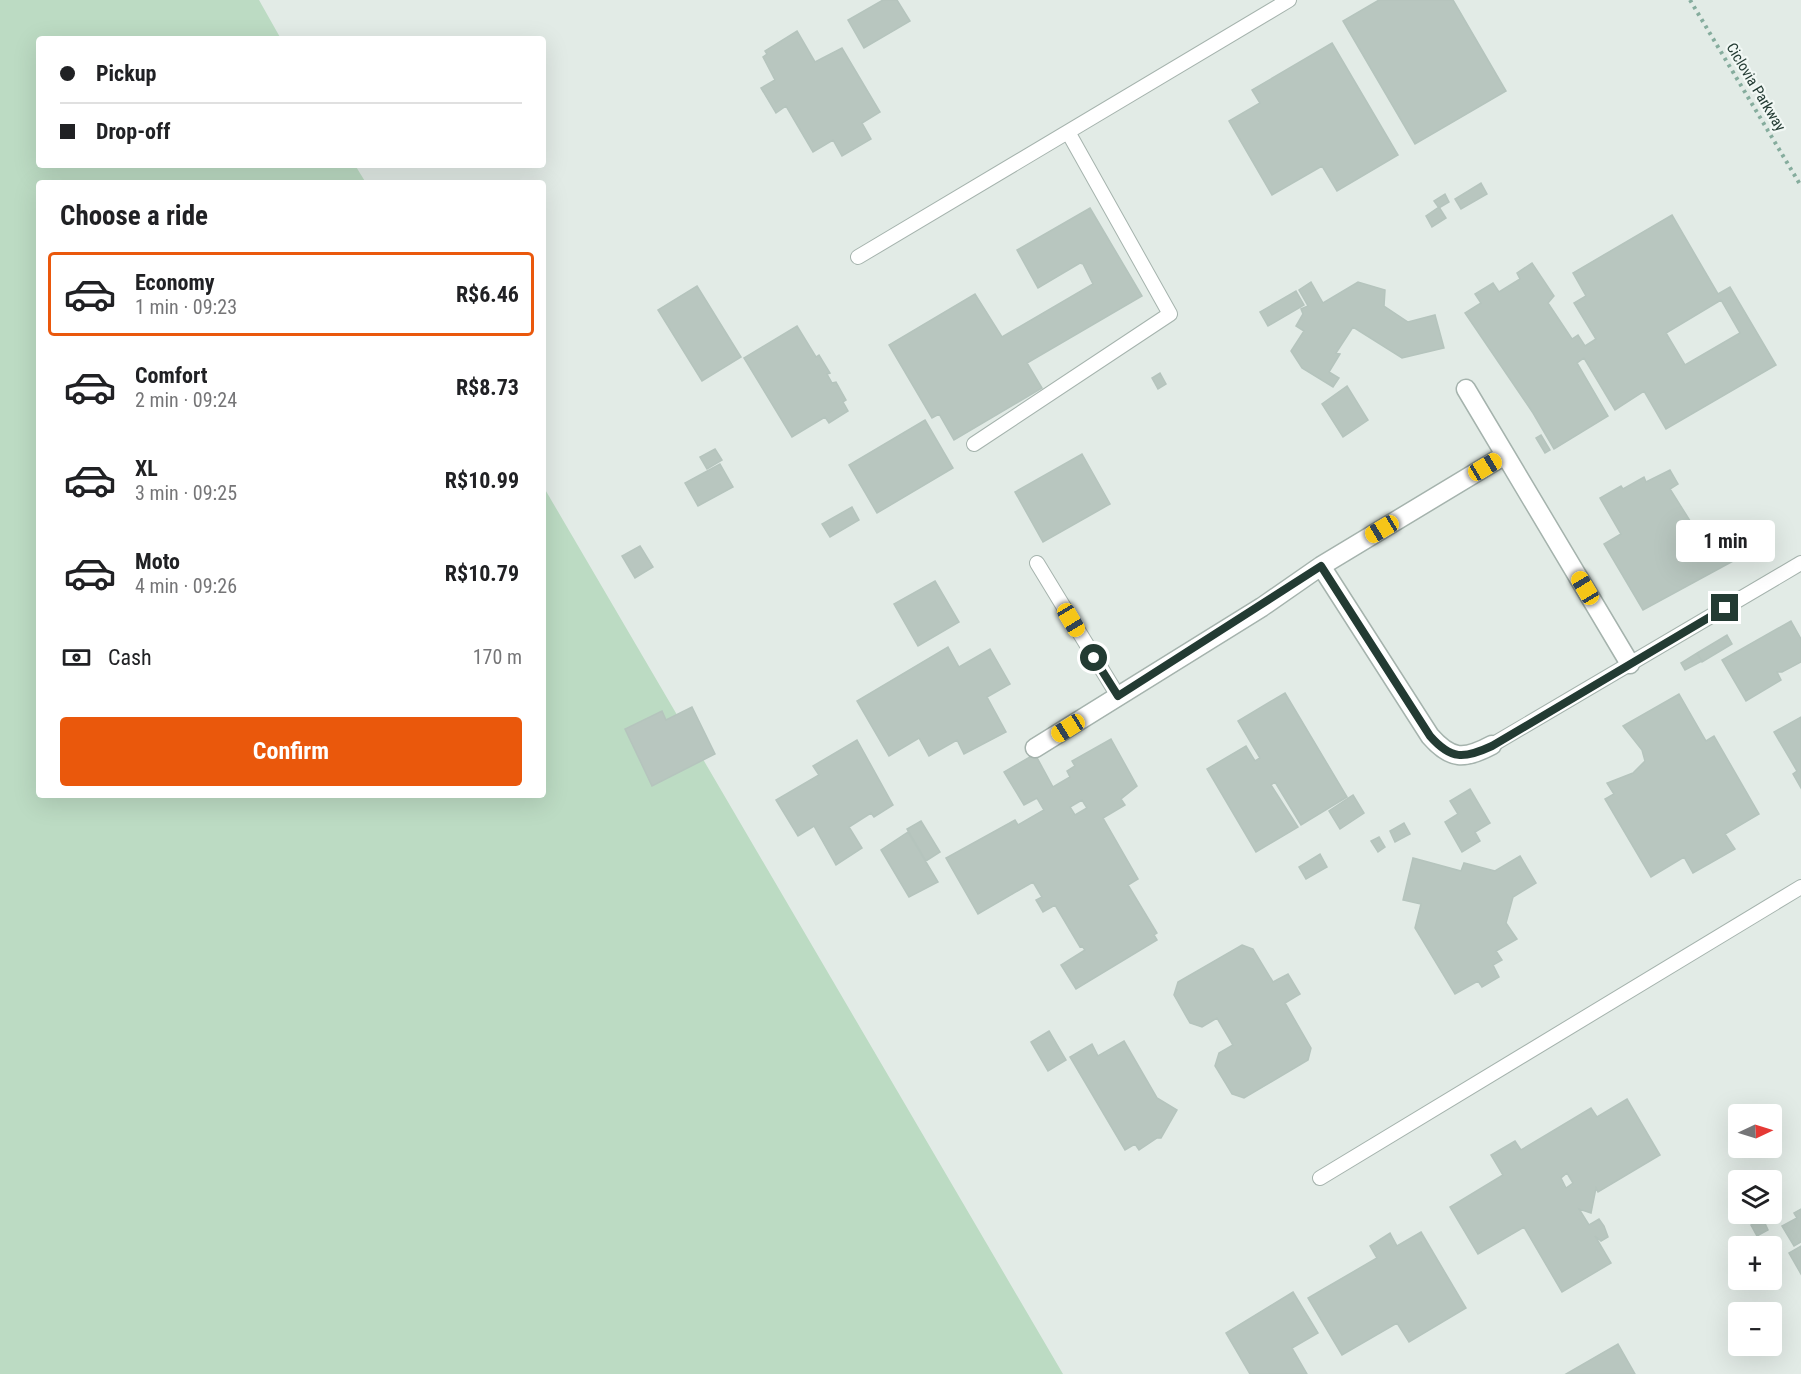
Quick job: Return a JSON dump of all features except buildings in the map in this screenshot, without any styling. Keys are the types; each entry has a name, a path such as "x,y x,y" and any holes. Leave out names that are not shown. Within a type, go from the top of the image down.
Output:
{"street":[{"path":"1466,388 1630,664"},
{"path":"1035,748 1321,566 1505,455"},
{"path":"1321,566 1430,736 1443,751 1468,755 1492,746"}],"lane":[{"path":"858,257 1289,0"},
{"path":"974,444 1170,314 1068,132"},
{"path":"1037,563 1118,696"},
{"path":"1492,746 1801,563"},
{"path":"1320,1178 1801,886"}],"path":[{"name":"Ciclovia Parkway","path":"1690,0 1801,186"}],"green space":[{"path":"0,0 259,0 279,36 36,36 36,168 357,168 364,180 36,180 36,798 546,798 546,491 1063,1374 0,1374"}],"route":[{"path":"1094,658 1118,696 1262,607 1321,566 1430,736 1443,751 1454,755 1468,755 1492,746 1725,608"}]}
